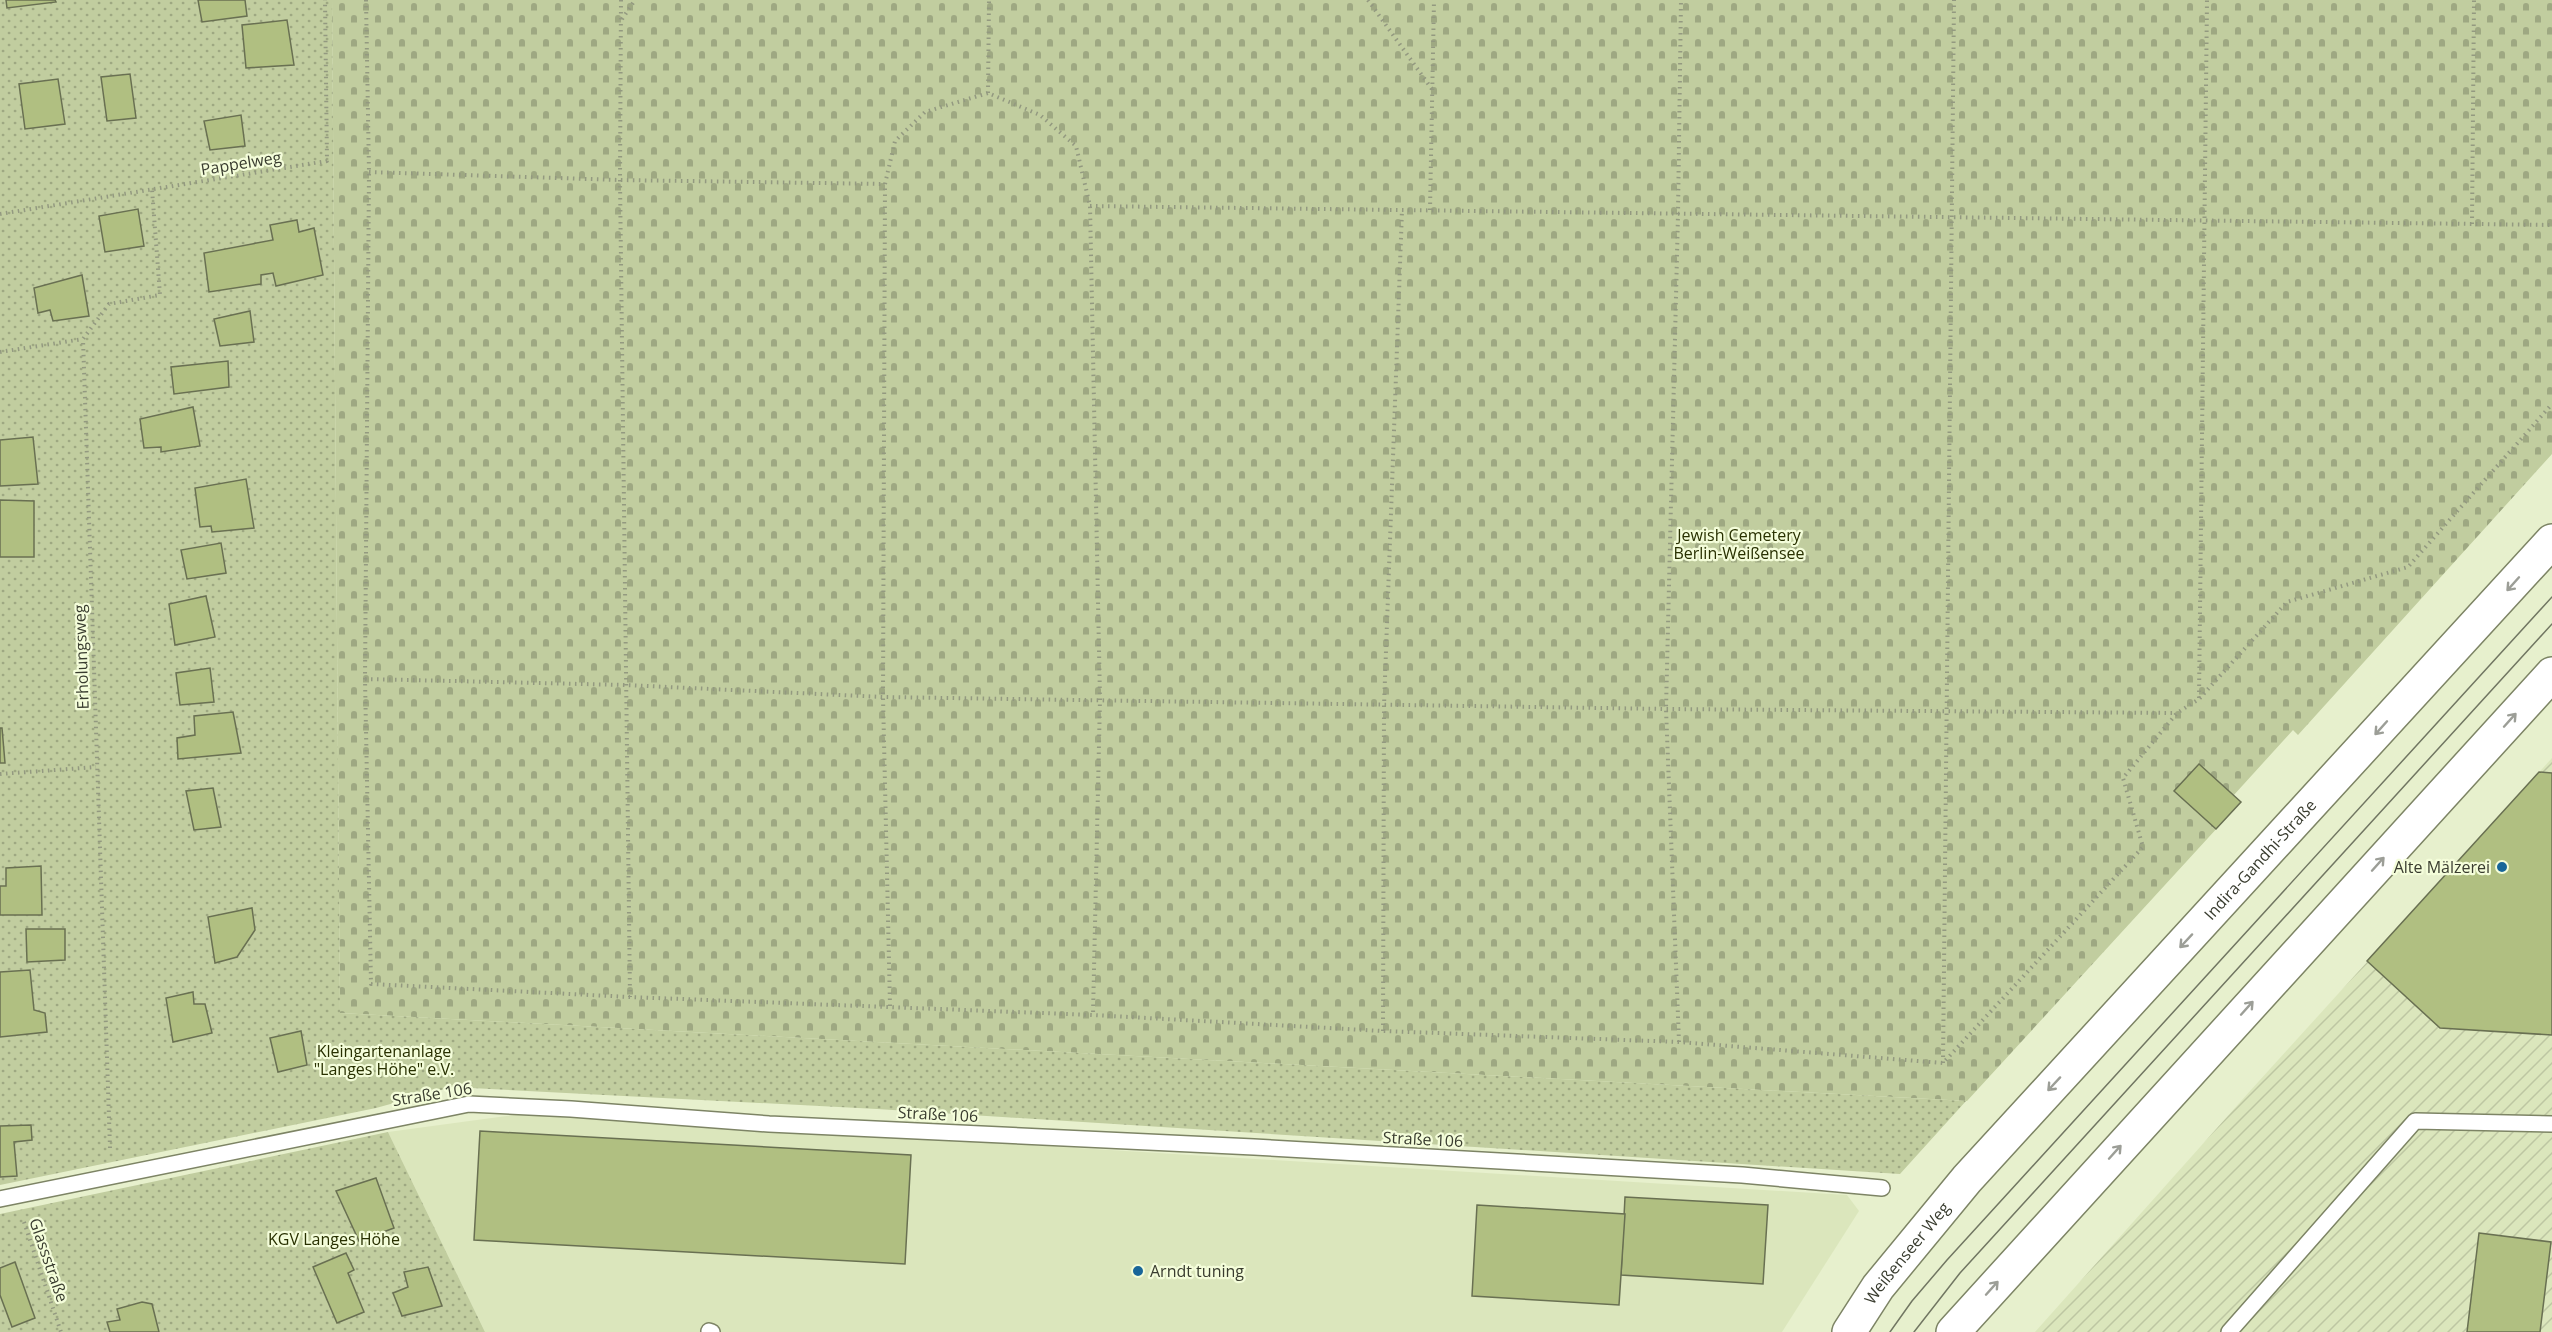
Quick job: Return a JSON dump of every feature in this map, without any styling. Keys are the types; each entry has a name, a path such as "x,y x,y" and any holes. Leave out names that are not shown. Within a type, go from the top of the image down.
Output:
{"main road":[{"name":"Indira-Gandhi-Straße","path":"1967,1179 2552,541"},
{"path":"1953,1332 2552,674"},
{"name":"Weißenseer Weg","path":"1850,1332 1878,1287 1967,1179"}],"lane":[{"name":"Straße 106","path":"7,1197 470,1104 769,1124 1254,1147 1718,1174 1882,1188"},
{"path":"2229,1332 2415,1121 2552,1124"}],"path":[{"name":"Pappelweg","path":"0,214 327,161 325,0"},
{"path":"366,0 369,172 365,679 371,984 630,997 1094,1015 1383,1031 1679,1042 1943,1063"},
{"path":"621,0 620,180 630,997"},
{"path":"621,21 635,0"},
{"path":"988,93 989,0"},
{"path":"1368,0 1434,92"},
{"path":"1430,210 1434,0"},
{"path":"1679,1042 1666,709 1681,0"},
{"path":"1943,1063 1954,0"},
{"path":"2199,699 2207,0"},
{"path":"2472,224 2474,0"},
{"path":"890,1006 883,697 885,184 895,141 926,112 988,93 1040,115 1076,146 1090,206 1100,699 1094,1015"},
{"path":"369,172 620,180 885,184"},
{"path":"0,352 83,339 109,304 160,295 152,189"},
{"path":"1090,206 2552,225"},
{"path":"1383,1031 1384,706 1402,210"},
{"name":"Erholungsweg","path":"83,339 111,1176"},
{"path":"1943,1063 2143,847 2123,778 2176,713 2199,699 2287,602 2409,567 2552,404"},
{"path":"365,679 625,685 883,697 1100,699 1384,706 2176,713"},
{"path":"0,774 96,767"},
{"name":"Glassstraße","path":"7,1197 60,1332"}],"shaded area":[{"path":"2552,758 2552,1332 2035,1332 2250,1091"},
{"name":"Arndt tuning","path":"521,1114 1847,1195 1859,1211 1782,1332 485,1332 388,1132"}],"green space":[{"name":"Kleingartenanlage \"Langes Höhe\" e.V.","path":"0,0 332,0 340,1013 1966,1101 1900,1174 877,1109 452,1087 376,1108 0,1185"},
{"name":"Jewish Cemetery Berlin-Weißensee","path":"332,0 2552,0 2552,454 2298,735 2293,730 2233,796 2241,802 1967,1101 340,1013"},
{"name":"KGV Langes Höhe","path":"388,1132 485,1332 0,1332 0,1214"}],"building":[{"path":"6,0 55,0 56,2 7,8"},
{"path":"198,0 245,0 247,16 202,22"},
{"path":"287,20 294,65 246,68 242,25"},
{"path":"130,74 136,118 107,121 101,77"},
{"path":"58,79 65,124 25,129 19,84"},
{"path":"241,115 245,146 210,150 204,121"},
{"path":"138,209 144,246 105,252 99,216"},
{"path":"297,220 299,232 314,228 323,275 276,286 273,273 261,275 261,284 209,292 204,253 273,240 270,225"},
{"path":"82,275 89,316 53,321 50,310 38,313 34,288"},
{"path":"250,311 254,342 220,346 214,319"},
{"path":"228,361 229,387 174,394 171,367"},
{"path":"193,407 200,446 161,452 161,447 144,448 140,419"},
{"path":"33,437 38,484 0,486 0,440"},
{"path":"246,479 254,528 212,532 211,526 200,527 195,488"},
{"path":"0,500 34,501 34,557 0,557"},
{"path":"221,543 226,573 187,579 181,550"},
{"path":"206,596 215,637 175,645 169,604"},
{"path":"210,668 214,702 180,705 176,673"},
{"path":"233,712 241,753 178,759 177,738 195,735 194,716"},
{"path":"0,728 2,728 5,763 0,763"},
{"path":"2199,764 2241,802 2216,829 2174,791"},
{"name":"Alte Mälzerei","path":"2539,772 2552,773 2552,1035 2440,1028 2367,961"},
{"path":"213,788 221,827 194,830 186,791"},
{"path":"41,866 42,915 0,915 0,886 6,886 6,868"},
{"path":"252,908 255,930 237,957 215,963 208,917"},
{"path":"26,929 65,929 65,960 27,962"},
{"path":"30,970 34,1010 45,1013 47,1032 0,1037 0,972"},
{"path":"193,992 194,1004 205,1004 212,1033 173,1042 166,998"},
{"path":"301,1031 307,1065 278,1072 270,1038"},
{"path":"31,1125 32,1140 14,1142 17,1176 0,1177 0,1126"},
{"path":"480,1131 911,1155 905,1264 474,1240"},
{"path":"376,1178 394,1228 359,1241 336,1191"},
{"path":"1625,1197 1768,1205 1763,1284 1621,1275"},
{"path":"1477,1205 1625,1214 1619,1305 1472,1296"},
{"path":"2479,1233 2551,1242 2540,1332 2467,1332"},
{"path":"346,1253 354,1270 348,1273 364,1312 337,1323 313,1267"},
{"path":"15,1262 35,1318 12,1327 0,1295 0,1268"},
{"path":"428,1267 442,1306 402,1316 393,1293 408,1287 404,1272"},
{"path":"142,1302 152,1304 159,1332 110,1332 107,1322 120,1320 117,1309"}],"tram line":[{"path":"1890,1332 1912,1301 1947,1260 2552,597"},
{"path":"1914,1332 1960,1273 2552,624"}],"place":[{"name":"Alte Mälzerei","path":"2502,867"},
{"name":"Arndt tuning","path":"1138,1271"}]}
